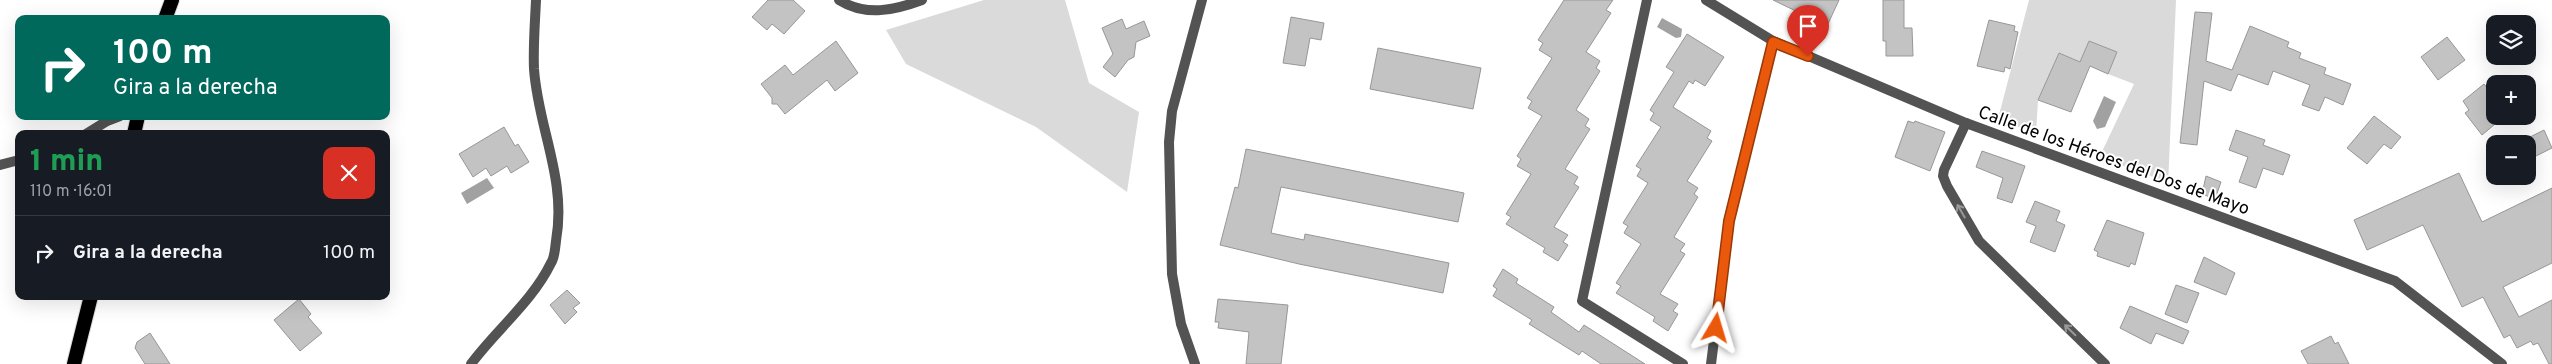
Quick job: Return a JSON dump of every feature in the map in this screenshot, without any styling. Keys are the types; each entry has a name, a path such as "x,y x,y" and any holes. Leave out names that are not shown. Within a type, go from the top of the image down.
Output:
{"highway":[{"path":"166,15 172,0"},
{"path":"74,364 91,300"}],"street":[{"path":"471,364 540,282 553,261 559,226 556,173 534,69 536,0"},
{"path":"839,0 872,12 902,7 922,0"},
{"path":"1195,364 1181,324 1173,283 1169,142 1172,111 1202,0"},
{"path":"1647,0 1582,301 1683,364"},
{"name":"Calle de los Héroes del Dos de Mayo","path":"1706,0 1773,42 1966,123 2395,281 2502,364"},
{"path":"1711,364 1729,221 1773,42"},
{"path":"93,130 110,120"},
{"path":"1966,123 1943,176 1959,210 1980,241 2105,364"},
{"path":"0,165 15,161"}],"shaded area":[{"path":"984,0 1065,0 1089,83 1139,112 1127,192 1036,127 906,64 886,30"},
{"path":"2029,0 2176,0 2168,185 2145,173 2099,158 2134,84 2108,74 2117,52 2089,41 2080,62 2059,53 2038,100 2036,134 1998,119"},
{"path":"1662,18 1682,29 1681,37 1676,38 1657,27"},
{"path":"2104,96 2116,102 2105,127 2097,129 2093,121"},
{"path":"487,178 494,188 467,204 461,193"}],"building":[{"path":"768,0 793,0 805,11 784,34 772,24 767,30 752,17"},
{"path":"1564,0 1613,0 1606,10 1611,13 1586,52 1600,61 1596,68 1600,71 1576,110 1589,119 1585,126 1590,129 1565,169 1578,177 1574,184 1579,187 1554,227 1568,235 1563,242 1568,245 1558,261 1543,252 1545,248 1506,224 1511,217 1506,214 1531,174 1517,166 1521,159 1517,156 1542,116 1528,108 1532,101 1527,98 1552,58 1539,50 1543,43 1538,40"},
{"path":"1773,0 1839,0 1827,26"},
{"path":"1883,0 1904,0 1904,28 1912,28 1913,56 1886,56 1886,41 1883,41"},
{"path":"2195,12 2212,13 2206,61 2232,70 2250,26 2289,42 2287,47 2301,53 2299,58 2326,68 2324,74 2351,84 2343,105 2325,97 2319,111 2302,105 2310,85 2273,71 2268,85 2238,74 2231,91 2204,81 2197,145 2180,143"},
{"path":"1291,17 1324,23 1321,40 1310,38 1305,66 1283,63"},
{"path":"1122,19 1126,29 1144,21 1150,36 1136,42 1134,57 1128,60 1115,77 1103,67 1113,54 1102,28"},
{"path":"1989,20 2015,26 2014,31 2018,32 2010,69 2005,67 2004,72 1977,66"},
{"path":"1687,34 1724,57 1705,86 1695,80 1693,84 1689,81 1673,107 1711,131 1707,138 1712,141 1687,181 1698,188 1694,194 1698,197 1674,237 1685,244 1680,251 1685,254 1660,294 1678,304 1673,311 1678,314 1668,331 1653,321 1655,317 1616,293 1621,286 1616,283 1641,244 1624,233 1628,226 1623,223 1648,183 1637,176 1641,169 1636,166 1661,127 1650,120 1654,113 1650,110 1674,72 1666,67"},
{"path":"2447,37 2465,60 2438,80 2421,57"},
{"path":"836,41 858,73 835,91 827,80 785,114 777,104 772,104 772,98 761,84 785,65 793,75"},
{"path":"2089,41 2117,52 2108,74 2090,66 2071,112 2038,100 2059,53 2080,62"},
{"path":"1378,48 1481,68 1473,109 1370,89"},
{"path":"2484,84 2486,87 2486,125 2494,125 2482,135 2465,113 2469,110 2463,101"},
{"path":"2374,116 2401,137 2391,149 2384,144 2367,164 2347,148"},
{"path":"1908,121 1914,123 1915,121 1945,132 1930,171 1895,157"},
{"path":"504,127 515,146 518,144 529,162 511,173 507,166 491,176 486,168 473,177 459,154"},
{"path":"2236,130 2265,140 2263,145 2290,155 2283,175 2263,168 2256,188 2239,182 2248,157 2229,150"},
{"path":"2544,130 2552,148 2536,156 2536,135 2534,135"},
{"path":"1246,149 1464,193 1458,222 1281,187 1271,233 1304,240 1305,234 1449,263 1443,293 1299,264 1220,245 1235,187 1238,188"},
{"path":"1982,151 2025,166 2012,203 1997,198 2003,178 1976,167"},
{"path":"2459,173 2482,222 2552,188 2552,263 2503,287 2519,317 2552,300 2552,364 2549,364 2538,343 2533,345 2531,341 2517,348 2510,335 2504,338 2483,297 2462,307 2423,225 2367,250 2354,220"},
{"path":"2206,176 2221,182 2215,199 2202,194"},
{"path":"2035,201 2060,211 2056,221 2065,225 2055,252 2030,242 2036,226 2026,222"},
{"path":"2107,220 2144,233 2135,265 2131,263 2129,267 2097,256 2098,252 2094,250"},
{"path":"2204,257 2235,273 2226,295 2194,282"},
{"path":"1503,269 1518,279 1516,283 1554,307 1551,312 1579,332 1584,325 1645,364 1601,364 1582,351 1579,355 1529,324 1532,320 1493,296 1497,289 1493,286"},
{"path":"2176,285 2199,293 2187,323 2165,314"},
{"path":"567,290 580,303 573,308 577,312 565,324 550,305"},
{"path":"1218,299 1288,305 1281,364 1246,364 1249,332 1218,328 1219,322 1215,322"},
{"path":"300,300 311,314 308,317 322,333 300,351 274,320"},
{"path":"2130,306 2189,331 2183,344 2156,333 2151,344 2120,328"},
{"path":"150,333 170,364 145,364 135,348 137,342"},
{"path":"2331,336 2335,344 2338,342 2349,364 2308,364 2301,351"}],"route":[{"path":"1716,328 1729,221 1773,42 1808,56"}]}
